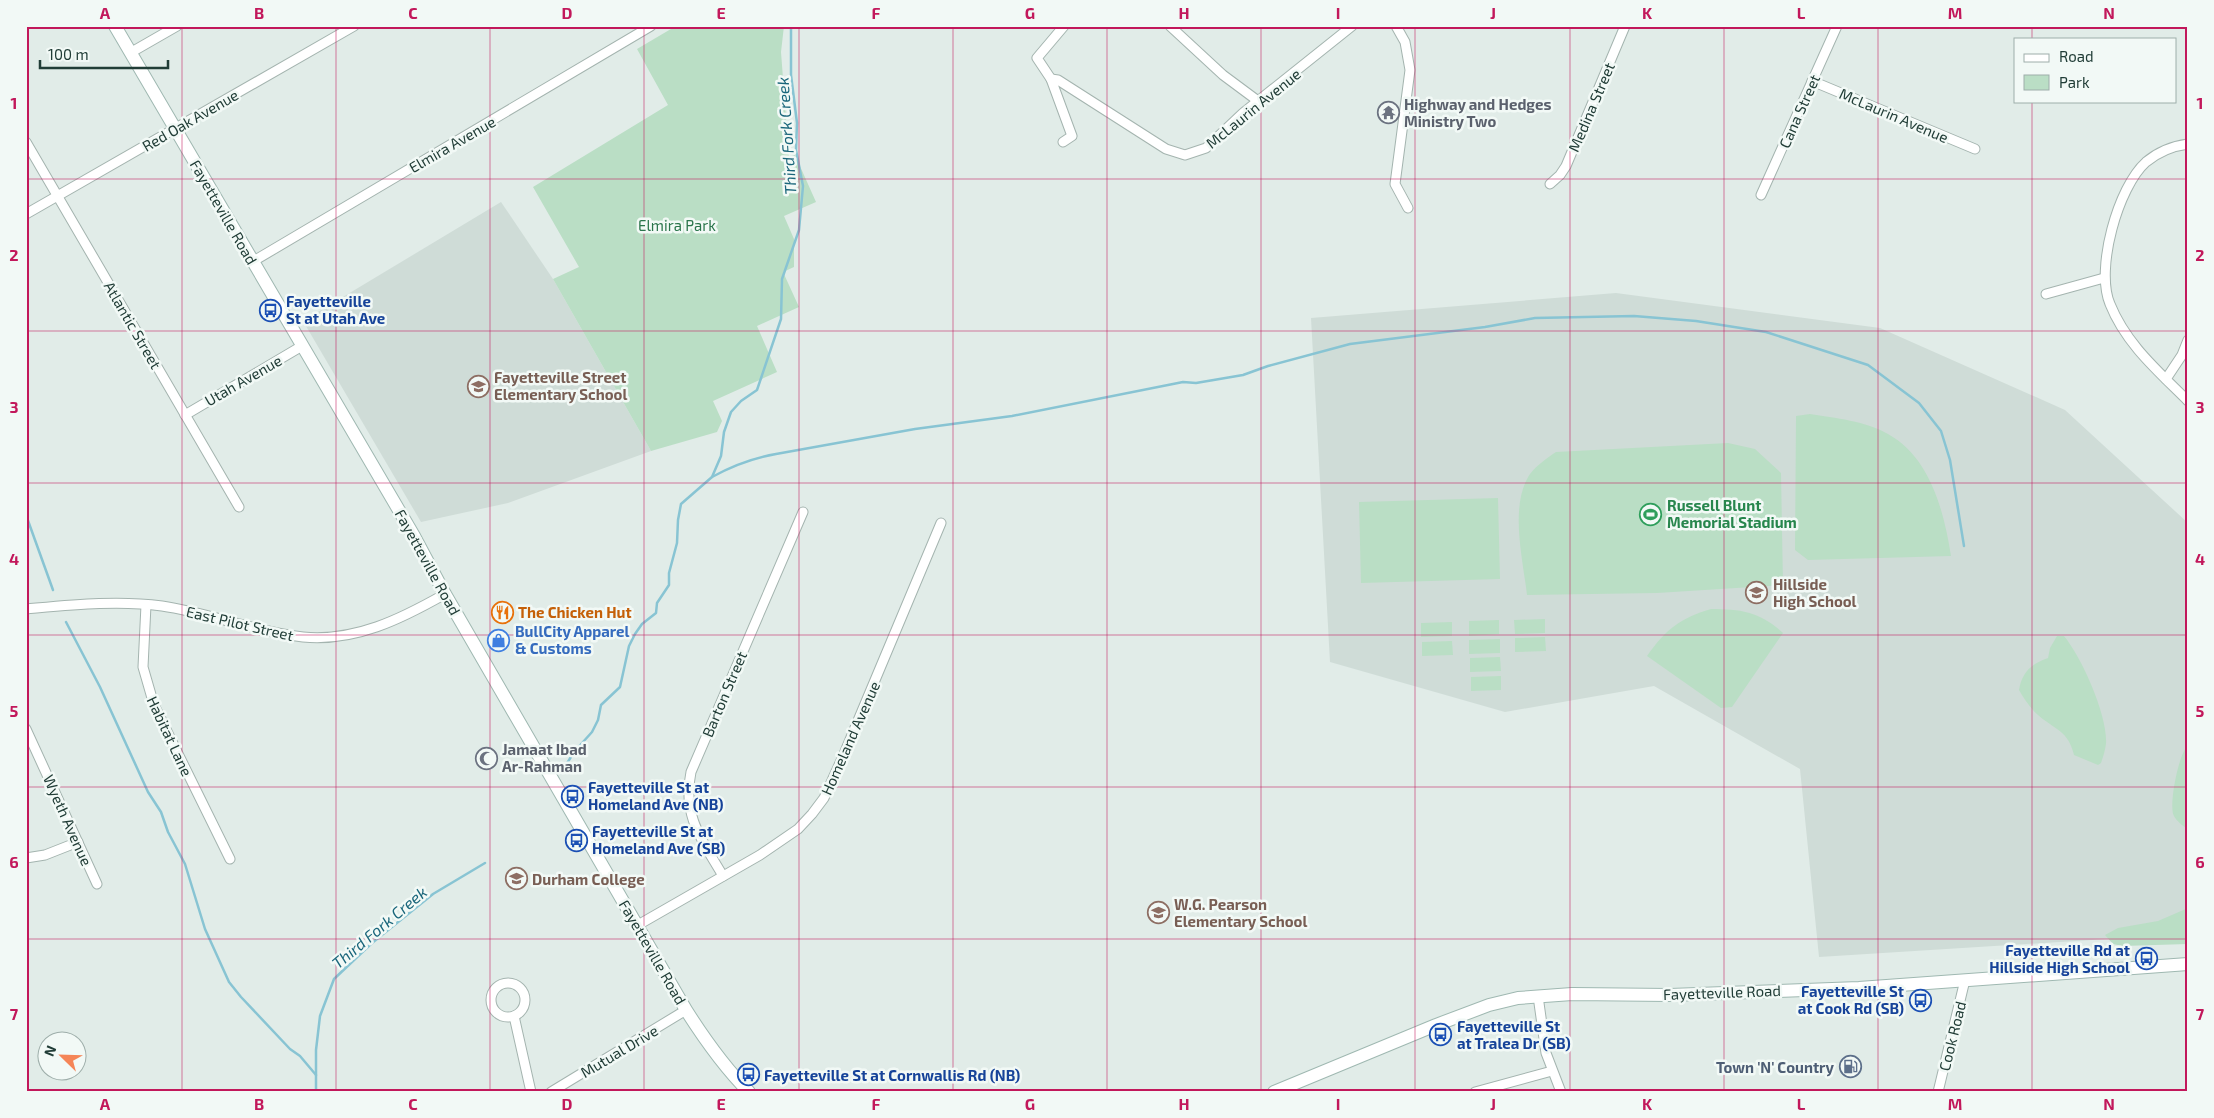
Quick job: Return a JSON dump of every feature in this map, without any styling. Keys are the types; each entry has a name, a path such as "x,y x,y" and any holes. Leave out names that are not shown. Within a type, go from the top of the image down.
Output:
{"main road":[{"name":"Fayetteville Road","path":"114,26 414,536 445,594 686,1010 713,1051 749,1092"},
{"name":"Fayetteville Road","path":"1274,1092 1489,1004 1538,996 1598,993 1679,994 1858,988 2188,964"}],"street":[{"path":"130,53 177,26"},
{"name":"Red Oak Avenue","path":"26,214 354,26"},
{"path":"1063,142 1072,136 1051,79 1037,58 1064,26"},
{"path":"1170,26 1223,75 1258,101"},
{"name":"McLaurin Avenue","path":"1051,79 1058,80 1166,149 1179,154 1192,154 1206,148 1258,101 1352,26"},
{"path":"1396,26 1405,42 1410,70 1395,184 1408,208"},
{"name":"Medina Street","path":"1550,184 1566,166 1625,26"},
{"name":"Cana Street","path":"1761,195 1837,26"},
{"name":"Elmira Avenue","path":"252,262 646,28"},
{"name":"McLaurin Avenue","path":"1812,80 1975,150"},
{"name":"Atlantic Street","path":"26,142 239,508"},
{"path":"2188,144 2179,145 2158,154 2147,161 2132,179 2107,249 2104,278 2109,302 2124,333 2188,401"},
{"path":"2046,294 2104,278"},
{"path":"2166,379 2182,355 2188,340"},
{"name":"Utah Avenue","path":"185,414 302,346"},
{"name":"Barton Street","path":"723,876 696,830 692,819 688,798 691,772 803,512"},
{"name":"Homeland Avenue","path":"638,926 798,829 824,798 941,523"},
{"name":"East Pilot Street","path":"26,609 102,604 146,605 181,609 281,633 326,637 350,635 383,626 408,615 445,594"},
{"name":"Habitat Lane","path":"146,605 143,667 148,687 154,705 230,859"},
{"name":"Wyeth Avenue","path":"26,729 97,884"},
{"path":"26,858 45,855 78,842"},
{"name":"Cook Road","path":"1938,1092 1965,980"},
{"path":"1538,996 1543,1034 1552,1071 1561,1092"},
{"name":"Mutual Drive","path":"551,1092 686,1010"},
{"path":"514,1016 531,1092"},
{"path":"1474,1092 1552,1071"}],"shaded area":[{"name":"Fayetteville Street Elementary School","path":"501,202 553,279 651,451 508,503 421,522 303,321"},
{"name":"Hillside High School","path":"1616,293 1880,328 2065,410 2188,523 2188,934 1819,957 1800,769 1654,686 1505,712 1330,662 1311,318"}],"green space":[{"name":"Elmira Park","path":"676,26 784,26 781,52 789,157 795,155 816,202 784,216 794,239 794,267 783,272 799,307 757,326 777,372 713,401 722,421 717,432 651,451 553,279 579,267 533,187 668,105 637,49"},
{"path":"1810,414 1870,426 1888,434 1903,444 1915,457 1933,488 1944,522 1951,556 1808,560 1795,550 1796,416"},
{"name":"Russell Blunt Memorial Stadium","path":"1728,443 1755,449 1781,473 1783,585 1657,593 1527,595 1519,533 1520,501 1530,474 1546,459 1556,452"},
{"path":"1498,498 1500,579 1361,583 1359,502"},
{"path":"1711,609 1750,613 1766,620 1783,633 1732,707 1721,708 1647,656 1660,639 1674,626 1690,616"},
{"path":"1545,619 1545,633 1515,634 1514,620"},
{"path":"1499,620 1499,634 1469,636 1469,621"},
{"path":"1452,622 1452,636 1421,637 1421,623"},
{"path":"2057,636 2064,636 2086,672 2103,718 2106,744 2101,763 2098,765 2074,755 2064,735 2035,713 2019,690 2022,678 2028,670 2048,658 2050,648"},
{"path":"1545,637 1546,651 1515,652 1515,638"},
{"path":"1500,639 1500,653 1469,654 1469,640"},
{"path":"1452,641 1453,655 1422,656 1422,642"},
{"path":"1500,657 1501,671 1470,672 1470,658"},
{"path":"1501,676 1501,690 1471,691 1471,677"},
{"path":"2188,746 2188,830 2175,818 2172,802 2178,768"},
{"path":"2188,908 2188,944 2122,946 2113,944 2105,935 2118,928 2158,921"}],"waterway":[{"name":"Third Fork Creek","path":"561,773 574,752 592,732 598,720 601,705 620,687 629,646 635,634 642,624 656,613 657,603 669,585 669,573 677,543 681,504 712,477 721,456 724,432 731,412 741,401 757,390 781,319 782,279 799,230 803,186 796,150 797,123 791,75 791,26"},
{"path":"712,477 727,469 767,456 915,429 1012,416 1183,382 1196,383 1243,375 1268,366 1350,344 1485,327 1535,318 1634,316 1696,321 1766,332 1868,365 1919,403 1941,431 1950,460 1964,546"},
{"path":"26,515 53,590"},
{"path":"66,622 100,687 148,792 161,812 168,832 185,864 205,929 229,982 316,1075"},
{"name":"Third Fork Creek","path":"316,1092 316,1050 320,1016 334,979 372,943 433,894 485,863"}],"place":[{"name":"Highway and Hedges Ministry Two","path":"1388,113"},
{"name":"Fayetteville St at Utah Ave","path":"270,310"},
{"name":"Fayetteville Street Elementary School","path":"478,386"},
{"name":"Russell Blunt Memorial Stadium","path":"1651,514"},
{"name":"Hillside High School","path":"1757,593"},
{"name":"The Chicken Hut","path":"502,612"},
{"name":"BullCity Apparel & Customs","path":"499,640"},
{"name":"Jamaat Ibad Ar-Rahman","path":"486,758"},
{"name":"Fayetteville St at Homeland Ave (NB)","path":"572,796"},
{"name":"Fayetteville St at Homeland Ave (SB)","path":"576,840"},
{"name":"Durham College","path":"516,879"},
{"name":"W.G. Pearson Elementary School","path":"1158,913"},
{"name":"Fayetteville Rd at Hillside High School","path":"2146,959"},
{"name":"Fayetteville St at Cook Rd (SB)","path":"1920,1000"},
{"name":"Fayetteville St at Tralea Dr (SB)","path":"1441,1035"},
{"name":"Town 'N' Country","path":"1850,1067"},
{"name":"Fayetteville St at Cornwallis Rd (NB)","path":"748,1075"}]}
